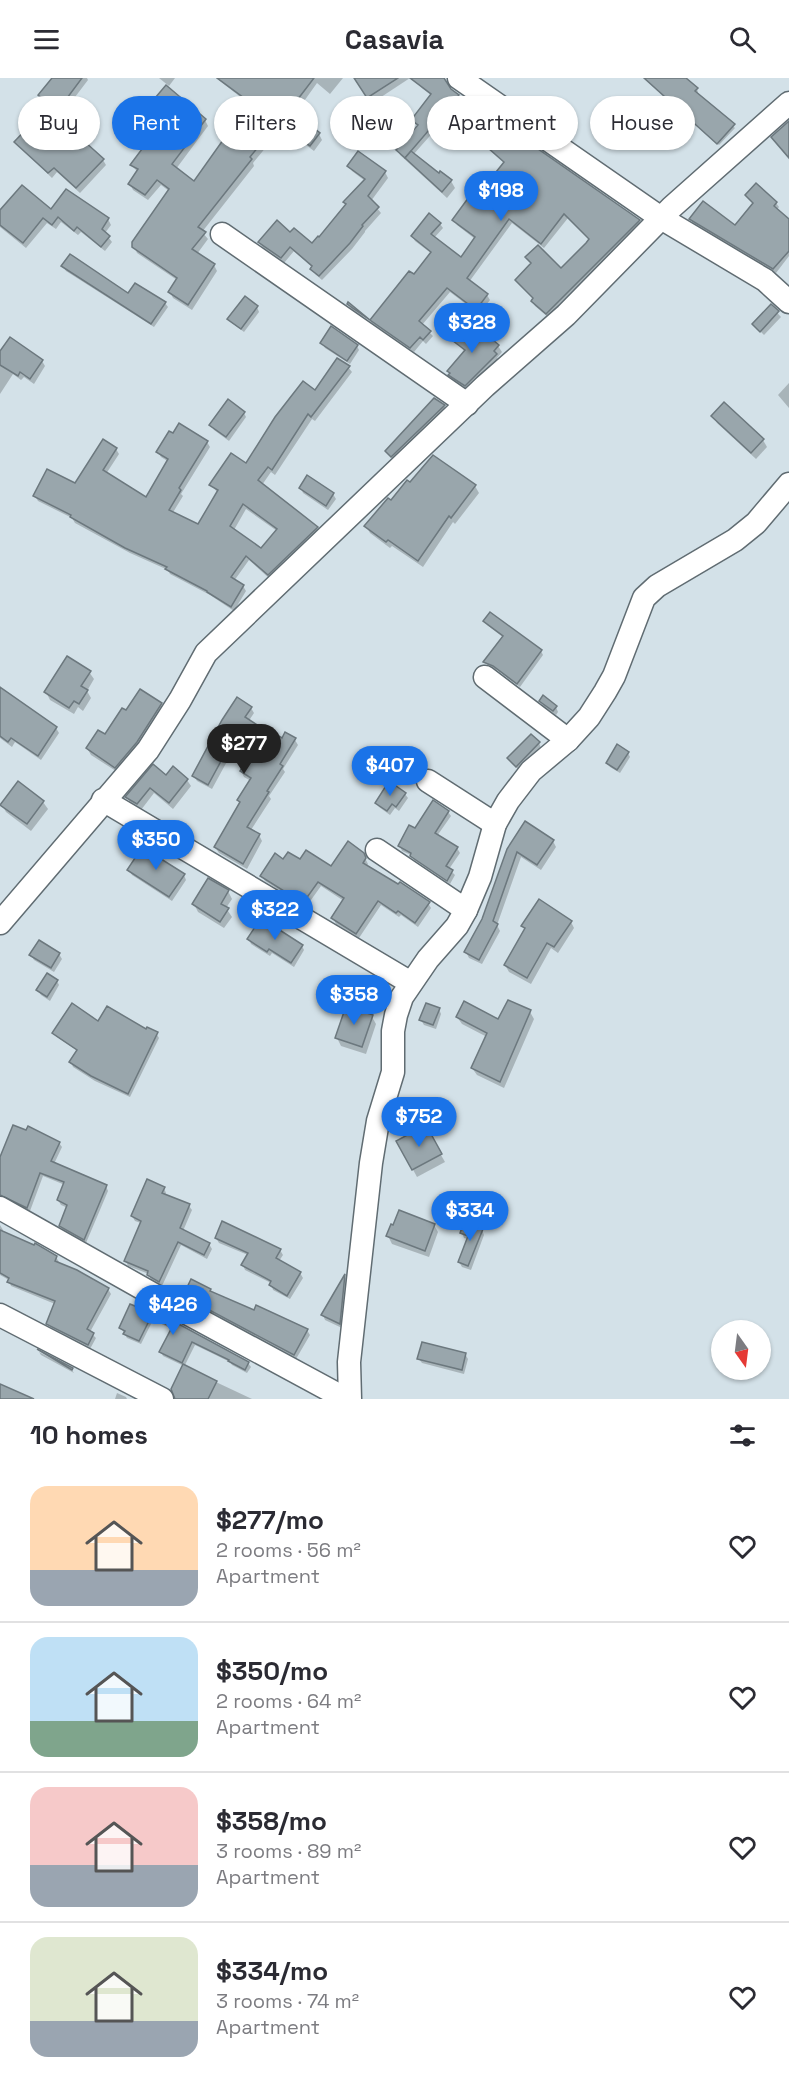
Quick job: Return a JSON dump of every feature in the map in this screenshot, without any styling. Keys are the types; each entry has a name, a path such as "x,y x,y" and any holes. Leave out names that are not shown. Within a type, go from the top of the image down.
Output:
{"street":[{"path":"459,78 661,218 765,280 789,302"},
{"path":"0,923 147,750 180,700 206,653 467,404 566,315 661,218 716,166 789,103"},
{"path":"222,234 467,404"},
{"path":"350,1399 349,1362 375,1137 393,1072 393,1031 402,997 428,959 457,926 466,910 480,877 495,824 508,801 531,771 568,740 589,717 614,676 644,598 657,586 735,540 756,523 789,484"},
{"path":"485,677 568,740"},
{"path":"428,781 495,824"},
{"path":"104,800 411,983"},
{"path":"377,850 466,910"},
{"path":"0,1208 346,1399"},
{"path":"0,1315 132,1392 162,1399"}],"building":[{"path":"52,78 82,78 69,96 38,95"},
{"path":"217,78 314,78 300,96 241,96"},
{"path":"354,78 398,78 370,96 366,96"},
{"path":"410,78 444,78 451,89 459,95 429,96 431,94"},
{"path":"644,78 686,78 698,88 695,91 735,124 717,144 695,124 695,96 664,96"},
{"path":"166,85 179,96 157,96"},
{"path":"427,99 427,132 415,146 415,128 418,125 415,123 415,115"},
{"path":"789,121 789,158 771,137"},
{"path":"23,150 94,150 104,159 76,188 54,168 48,173"},
{"path":"141,150 183,150 172,164 194,181 216,150 256,150 250,157 252,159 198,227 206,232 192,249 215,264 188,305 168,292 177,278 132,247 132,242 169,189 157,180 145,195 128,184 138,169 130,165"},
{"path":"396,150 412,150 405,158"},
{"path":"490,150 540,150 640,220 546,314 531,301 533,298 515,280 531,263 525,257 538,245 561,268 589,239 564,214 541,244 509,219 467,278 488,294 476,310 447,288 419,321 431,331 423,340 420,337 410,348 347,304 348,302 370,320 409,271 414,274 431,252 411,236 429,213 441,223 431,234 461,257 475,237 452,220 469,197 473,201 504,162"},
{"path":"358,151 386,171 368,196 379,207 319,276 310,269 312,266 290,247 281,258 258,242 277,220 290,232 294,228 312,243 319,237 346,204 343,202 365,179 347,166"},
{"path":"411,151 452,180 442,192 405,158"},
{"path":"756,183 777,202 774,206 789,219 789,251 773,269 689,219 703,201 735,225 753,203 745,195"},
{"path":"22,185 51,209 66,189 109,218 102,229 110,236 101,247 77,227 74,231 58,217 52,225 43,218 23,243 0,225 0,210"},
{"path":"70,254 128,293 135,283 166,302 151,324 61,266"},
{"path":"245,296 258,306 241,329 227,319"},
{"path":"771,304 779,311 760,332 752,324"},
{"path":"470,321 499,345 494,351 497,354 465,386 448,375 450,373 447,371 465,350 453,341"},
{"path":"331,326 358,345 347,361 320,343"},
{"path":"10,337 43,360 30,379 20,372 18,376 0,365 0,351"},
{"path":"337,358 350,366 311,417 308,414 272,470 268,467 258,480 318,527 268,575 246,556 231,577 244,585 231,607 207,591 165,569 167,567 125,548 70,517 71,515 33,496 47,469 75,483 103,439 117,448 103,470 146,497 168,459 156,452 169,431 173,433 179,423 208,441 179,488 181,490 169,510 198,524 218,490 209,485 231,453 246,463 275,417 303,381 315,390","holes":["243,504 277,529 261,548 230,526"]},
{"path":"434,398 445,405 391,457 385,451"},
{"path":"228,399 245,412 226,437 209,425"},
{"path":"724,402 764,439 751,453 711,416"},
{"path":"433,455 476,485 451,518 449,516 418,561 364,526 388,498 391,500 407,480 410,482"},
{"path":"307,475 334,493 326,506 299,488"},
{"path":"490,612 542,650 517,684 493,666 483,662 503,636 483,621"},
{"path":"67,656 91,671 81,686 88,690 79,704 74,701 69,708 44,692"},
{"path":"0,687 57,727 38,756 11,738 8,742 0,736"},
{"path":"140,689 162,703 137,742 115,768 86,748 98,730 105,734 122,708 126,710"},
{"path":"543,695 557,706 553,711 539,701"},
{"path":"237,697 252,707 245,717 273,735 274,733 282,738 285,732 296,738 280,764 283,766 267,791 269,792 247,827 260,834 243,864 214,847 240,802 237,800 251,778 240,771 258,742 238,730 208,785 192,776"},
{"path":"531,734 540,742 516,767 507,758"},
{"path":"617,744 629,752 617,770 606,763"},
{"path":"153,764 166,775 173,766 188,779 169,803 150,788 137,804 125,797"},
{"path":"18,781 44,801 27,824 0,805"},
{"path":"389,781 406,793 396,807 392,804 387,811 375,803"},
{"path":"433,800 449,811 435,833 458,847 446,866 453,870 447,881 410,856 411,853 398,846 409,825 415,828"},
{"path":"525,821 554,840 537,865 517,852 493,921 498,924 479,960 464,952 482,919 507,849"},
{"path":"348,841 364,853 366,858 363,863 398,884 400,882 430,902 415,923 378,901 356,934 331,918 344,898 318,882 303,903 260,876 275,853 283,859 288,852 300,859 306,850 331,866"},
{"path":"145,843 163,856 161,859 185,874 169,897 127,870"},
{"path":"208,878 229,890 221,904 229,908 220,922 192,904"},
{"path":"539,899 572,921 554,947 547,943 527,978 504,965 525,928 521,926"},
{"path":"261,918 303,945 291,963 269,949 267,952 247,939"},
{"path":"39,940 60,953 51,968 29,955"},
{"path":"47,973 58,980 47,997 36,990"},
{"path":"508,1000 531,1010 500,1082 471,1068 487,1033 456,1017 464,1001 498,1019"},
{"path":"72,1003 98,1021 107,1006 146,1029 147,1027 158,1032 128,1094 91,1076 69,1062 77,1050 52,1033"},
{"path":"426,1003 440,1008 433,1025 419,1020"},
{"path":"346,1006 373,1015 362,1047 335,1038"},
{"path":"13,1125 26,1130 28,1126 60,1142 51,1161 107,1185 84,1240 59,1226 67,1205 57,1200 64,1182 40,1173 27,1208 0,1195 0,1157"},
{"path":"426,1125 442,1154 412,1170 396,1141"},
{"path":"147,1179 165,1187 162,1193 190,1204 180,1228 210,1243 204,1255 178,1242 159,1282 147,1275 148,1271 124,1261 141,1221 131,1216"},
{"path":"399,1210 435,1224 425,1251 386,1236"},
{"path":"222,1221 281,1249 276,1258 301,1272 287,1296 269,1285 271,1281 241,1265 248,1253 215,1238"},
{"path":"464,1222 483,1229 468,1266 458,1262 468,1236 460,1233"},
{"path":"0,1230 34,1245 35,1243 57,1256 55,1261 109,1288 87,1329 94,1333 88,1345 46,1324 55,1301 7,1282 9,1278 0,1273"},
{"path":"345,1274 340,1324 321,1315"},
{"path":"191,1279 211,1289 210,1291 254,1310 256,1305 308,1329 294,1355 183,1296"},
{"path":"130,1304 147,1311 149,1308 249,1362 245,1370 192,1342 182,1363 159,1352 172,1327 151,1317 139,1341 123,1334 125,1331 119,1328"},
{"path":"422,1342 466,1353 462,1370 417,1359"},
{"path":"37,1349 73,1368 72,1370"},
{"path":"183,1364 217,1381 208,1399 175,1399 171,1389"},
{"path":"0,1384 34,1399 0,1399"}]}
